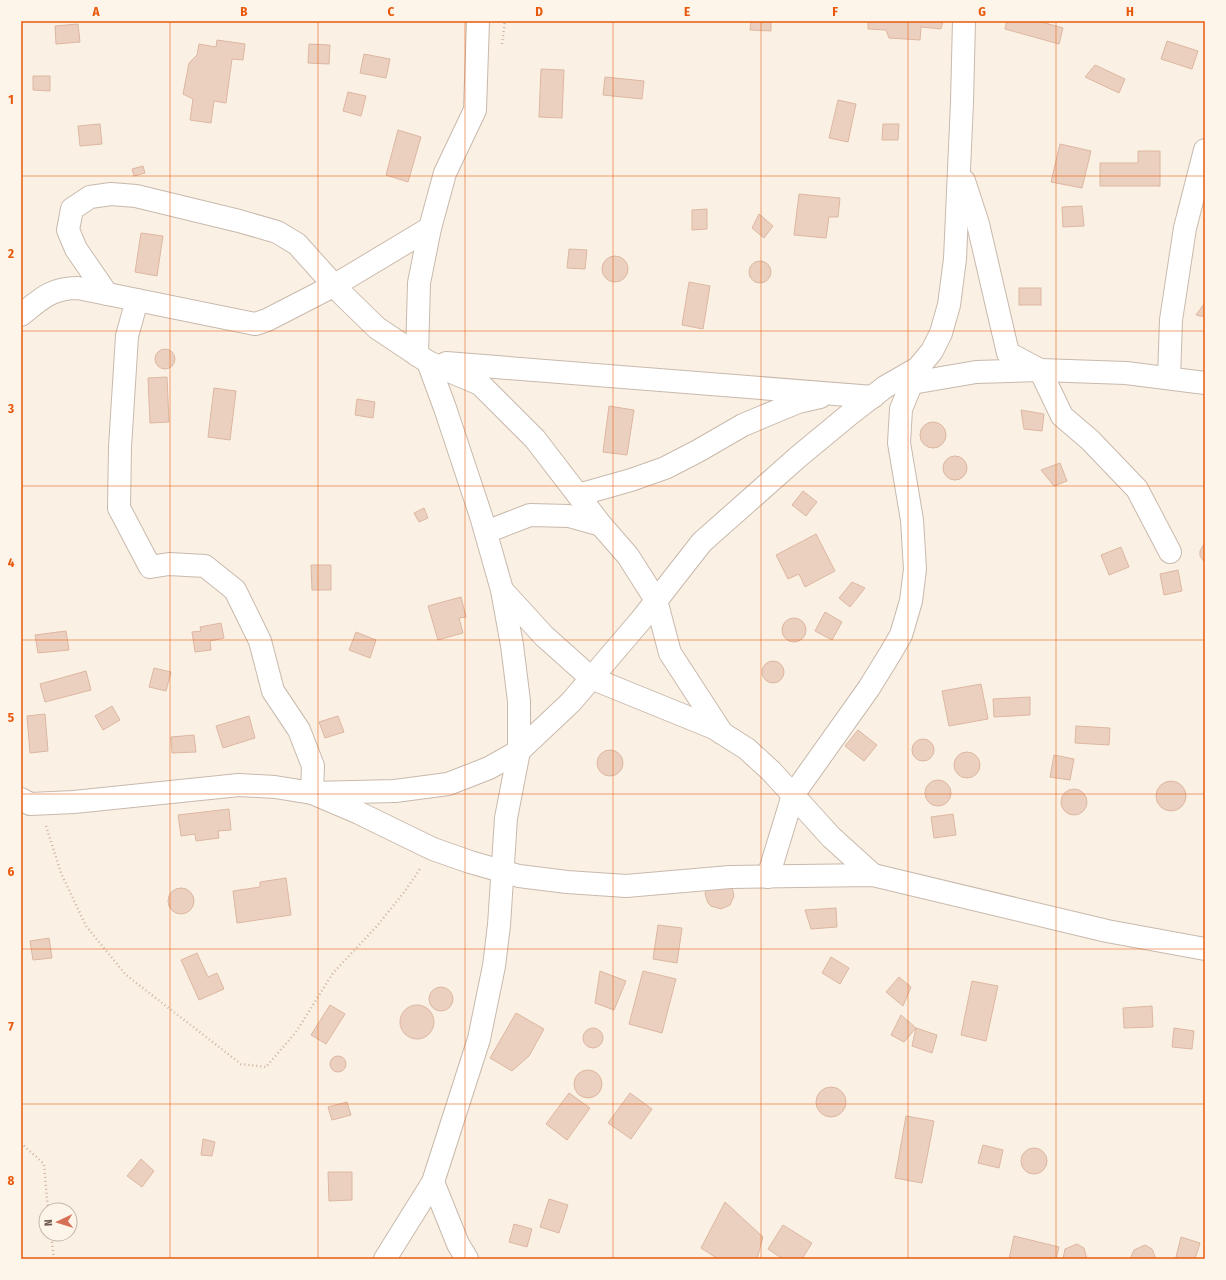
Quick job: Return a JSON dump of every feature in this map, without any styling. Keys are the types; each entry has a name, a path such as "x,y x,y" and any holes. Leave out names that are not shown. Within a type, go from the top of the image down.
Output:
{"street":[{"path":"385,1259 433,1182 479,1040 488,1002 499,925 506,818 519,751 519,701 512,645 502,590 486,532 445,408 422,358 419,283 430,228 445,173 475,110 478,21"},
{"path":"768,877 793,795 869,688 890,654 901,635 911,601 915,569 912,520 899,443 901,409 915,375 932,351 942,333 949,304 955,259 964,21"},
{"path":"1170,378 1171,320 1184,236 1205,150"},
{"path":"959,168 978,224 1008,353 1040,370 1062,416 1090,440 1137,489 1170,552"},
{"path":"107,294 76,249 68,230 72,209 90,197 111,194 136,196 239,221 277,232 297,244 335,286 377,328 422,358 480,384 535,439 601,525 628,556 656,600 670,653 722,733"},
{"path":"21,315 50,292 65,288 78,288 255,324 267,320 335,286 430,228"},
{"path":"137,300 127,336 118,508 150,567 169,564 205,566 235,590 260,641 273,691 299,730 313,766 312,793"},
{"path":"422,358 873,397"},
{"path":"30,802 239,785 312,793 394,791 448,784 489,768 519,751 571,702 702,542 798,457 885,387 915,375 1040,370 1126,373 1205,383"},
{"path":"578,495 665,468 743,425 798,402 834,393"},
{"path":"486,532 530,515 569,516 601,525"},
{"path":"502,590 544,636 591,678 714,728 761,762 831,837 873,875"},
{"path":"312,793 360,813 433,848 502,872 519,876 567,882 626,886 730,877 873,875 1107,931 1205,949"},
{"path":"433,1182 455,1238 467,1259"}],"path":[{"path":"30,802 60,873 86,926 126,975 241,1064 266,1067 296,1032 333,973 377,926 406,891 433,848"},
{"path":"21,1144 44,1164 47,1202"},
{"path":"52,1242 54,1259"}],"building":[{"path":"751,21 771,21 771,31 750,30"},
{"path":"868,21 943,21 941,29 921,27 920,40 889,38 886,30 868,29"},
{"path":"1007,21 1038,21 1063,28 1059,44 1005,29"},
{"path":"78,24 80,42 56,44 55,26"},
{"path":"217,40 245,44 243,60 232,59 226,103 214,101 211,123 190,120 193,99 183,94 189,63 197,55 199,44 216,47"},
{"path":"1167,41 1198,51 1192,69 1161,59"},
{"path":"309,44 330,45 329,64 308,63"},
{"path":"364,54 390,59 386,78 360,73"},
{"path":"1095,65 1125,79 1119,93 1085,77"},
{"path":"541,69 564,70 562,118 539,117"},
{"path":"33,76 50,76 50,91 33,90"},
{"path":"605,77 644,81 642,99 603,95"},
{"path":"348,92 366,96 361,116 343,111"},
{"path":"838,100 856,104 848,142 829,138"},
{"path":"100,124 102,144 80,146 78,126"},
{"path":"883,124 899,124 898,140 882,140"},
{"path":"398,130 421,137 408,182 386,175"},
{"path":"1060,144 1091,151 1082,188 1051,182"},
{"path":"1138,151 1160,151 1160,186 1100,186 1100,163 1138,163"},
{"path":"143,166 145,173 134,176 132,169"},
{"path":"799,194 840,198 838,217 829,217 826,238 794,235"},
{"path":"1082,206 1084,226 1063,227 1062,207"},
{"path":"707,209 707,229 692,230 692,210"},
{"path":"759,214 773,226 764,238 752,228"},
{"path":"141,233 163,236 157,276 135,272"},
{"path":"569,249 587,250 585,269 567,268"},
{"path":"615,256 624,260 628,269 624,278 615,282 606,278 602,269 606,260"},
{"path":"760,261 768,264 771,272 768,280 760,283 752,280 749,272 752,264"},
{"path":"689,282 710,286 703,329 682,325"},
{"path":"1019,288 1041,288 1041,305 1019,305"},
{"path":"1204,304 1205,317 1196,315"},
{"path":"165,349 172,352 175,359 172,366 165,369 158,366 155,359 158,352"},
{"path":"167,377 169,422 150,423 148,378"},
{"path":"214,388 236,391 230,440 208,437"},
{"path":"357,399 375,402 373,418 355,415"},
{"path":"609,406 634,410 627,455 603,452"},
{"path":"1021,410 1044,414 1042,431 1024,429"},
{"path":"933,422 942,426 946,435 942,444 933,448 924,444 920,435 924,426"},
{"path":"955,456 964,459 967,468 964,477 955,480 946,477 943,468 946,459"},
{"path":"1060,463 1067,481 1054,486 1041,470"},
{"path":"803,491 817,502 806,516 792,505"},
{"path":"424,508 428,518 419,522 414,513"},
{"path":"816,534 835,571 805,587 799,574 788,579 776,555"},
{"path":"1205,542 1205,563 1200,556 1200,551"},
{"path":"1121,547 1129,567 1109,575 1101,555"},
{"path":"311,565 331,565 331,590 312,590"},
{"path":"1178,570 1182,591 1164,595 1160,574"},
{"path":"852,582 865,588 850,607 839,598"},
{"path":"461,597 466,617 459,618 463,633 438,640 428,606"},
{"path":"825,612 842,622 832,640 815,631"},
{"path":"794,618 799,619 805,625 805,635 799,641 794,642 789,641 783,635 782,630 783,625 789,619"},
{"path":"221,623 224,638 210,641 211,650 195,652 192,632 201,631 200,627"},
{"path":"66,631 69,650 38,653 35,635"},
{"path":"356,632 376,640 370,658 349,650"},
{"path":"773,661 781,664 784,672 781,680 773,683 765,680 762,672 765,664"},
{"path":"154,668 171,672 166,691 149,687"},
{"path":"86,671 91,690 45,702 40,684"},
{"path":"981,684 988,719 949,726 942,691"},
{"path":"1030,697 1030,715 994,717 993,699"},
{"path":"112,706 120,720 103,730 95,716"},
{"path":"45,714 48,751 30,753 27,716"},
{"path":"249,716 255,738 223,748 216,726"},
{"path":"338,716 344,732 325,738 319,722"},
{"path":"1076,726 1110,728 1109,745 1075,743"},
{"path":"858,730 877,745 864,761 845,746"},
{"path":"194,735 196,752 172,753 171,737"},
{"path":"923,739 927,740 933,746 933,754 927,760 923,761 919,760 913,754 912,750 913,746 919,740"},
{"path":"610,750 619,754 623,763 619,772 610,776 601,772 597,763 601,754"},
{"path":"967,752 976,756 980,765 976,774 967,778 958,774 954,765 958,756"},
{"path":"1054,755 1074,759 1070,780 1050,777"},
{"path":"938,780 947,784 951,793 947,802 938,806 929,802 925,793 929,784"},
{"path":"1171,781 1182,785 1186,796 1182,807 1171,811 1160,807 1156,796 1160,785"},
{"path":"1074,789 1083,793 1087,802 1083,811 1074,815 1065,811 1061,802 1065,793"},
{"path":"229,809 231,830 218,831 219,838 196,841 195,834 181,836 178,815"},
{"path":"953,814 956,835 934,838 931,817"},
{"path":"286,878 291,915 237,923 233,891 260,887 260,882"},
{"path":"732,887 734,896 730,905 721,909 711,906 708,903 705,894 706,890"},
{"path":"181,888 190,892 194,901 190,910 181,914 172,910 168,901 172,892"},
{"path":"836,908 837,927 811,929 805,910"},
{"path":"658,925 682,928 677,963 653,959"},
{"path":"49,938 52,958 33,960 30,941"},
{"path":"197,953 208,977 217,973 224,989 199,1000 181,960"},
{"path":"831,957 849,968 840,984 822,973"},
{"path":"600,971 626,981 614,1010 595,1003"},
{"path":"643,971 676,979 662,1033 629,1024"},
{"path":"899,977 911,987 903,1006 886,992"},
{"path":"972,981 998,986 986,1041 961,1035"},
{"path":"441,987 446,988 452,994 452,1004 446,1010 441,1011 436,1010 430,1004 429,999 430,994 436,988"},
{"path":"330,1005 345,1014 326,1044 311,1035"},
{"path":"414,1005 420,1005 424,1006 431,1012 434,1022 433,1029 427,1036 420,1039 414,1039 410,1038 403,1032 400,1025 400,1019 401,1015 407,1008"},
{"path":"1152,1006 1153,1027 1124,1028 1123,1008"},
{"path":"516,1013 544,1029 529,1056 512,1071 490,1058"},
{"path":"901,1015 916,1028 904,1042 891,1035"},
{"path":"593,1028 600,1031 603,1038 600,1045 593,1048 586,1045 583,1038 586,1031"},
{"path":"916,1028 937,1035 932,1053 912,1046"},
{"path":"1174,1028 1194,1031 1192,1049 1172,1047"},
{"path":"338,1056 345,1061 346,1064 341,1071 338,1072 331,1067 330,1064 335,1057"},
{"path":"588,1070 598,1074 602,1084 598,1094 588,1098 578,1094 574,1084 578,1074"},
{"path":"831,1087 842,1091 846,1102 842,1113 831,1117 820,1113 816,1102 820,1091"},
{"path":"569,1093 590,1108 567,1140 546,1124"},
{"path":"630,1093 652,1109 631,1139 608,1123"},
{"path":"347,1102 351,1115 332,1120 328,1107"},
{"path":"906,1116 934,1121 922,1183 895,1178"},
{"path":"203,1139 215,1142 212,1156 201,1155"},
{"path":"983,1145 1003,1150 999,1168 978,1163"},
{"path":"1034,1148 1043,1152 1047,1161 1043,1170 1034,1174 1025,1170 1021,1161 1025,1152"},
{"path":"141,1159 154,1171 142,1187 127,1176"},
{"path":"328,1172 352,1172 352,1200 329,1201"},
{"path":"549,1199 568,1205 559,1233 540,1227"},
{"path":"725,1202 763,1237 757,1259 718,1259 701,1248"},
{"path":"514,1224 532,1229 527,1247 509,1242"},
{"path":"783,1225 812,1243 802,1259 783,1259 768,1249"},
{"path":"1014,1236 1059,1247 1056,1259 1009,1259"},
{"path":"1181,1237 1200,1243 1195,1259 1183,1259 1176,1257"},
{"path":"1077,1244 1084,1248 1087,1259 1063,1259 1065,1249"},
{"path":"1145,1245 1152,1249 1156,1259 1130,1259 1134,1250"}]}
